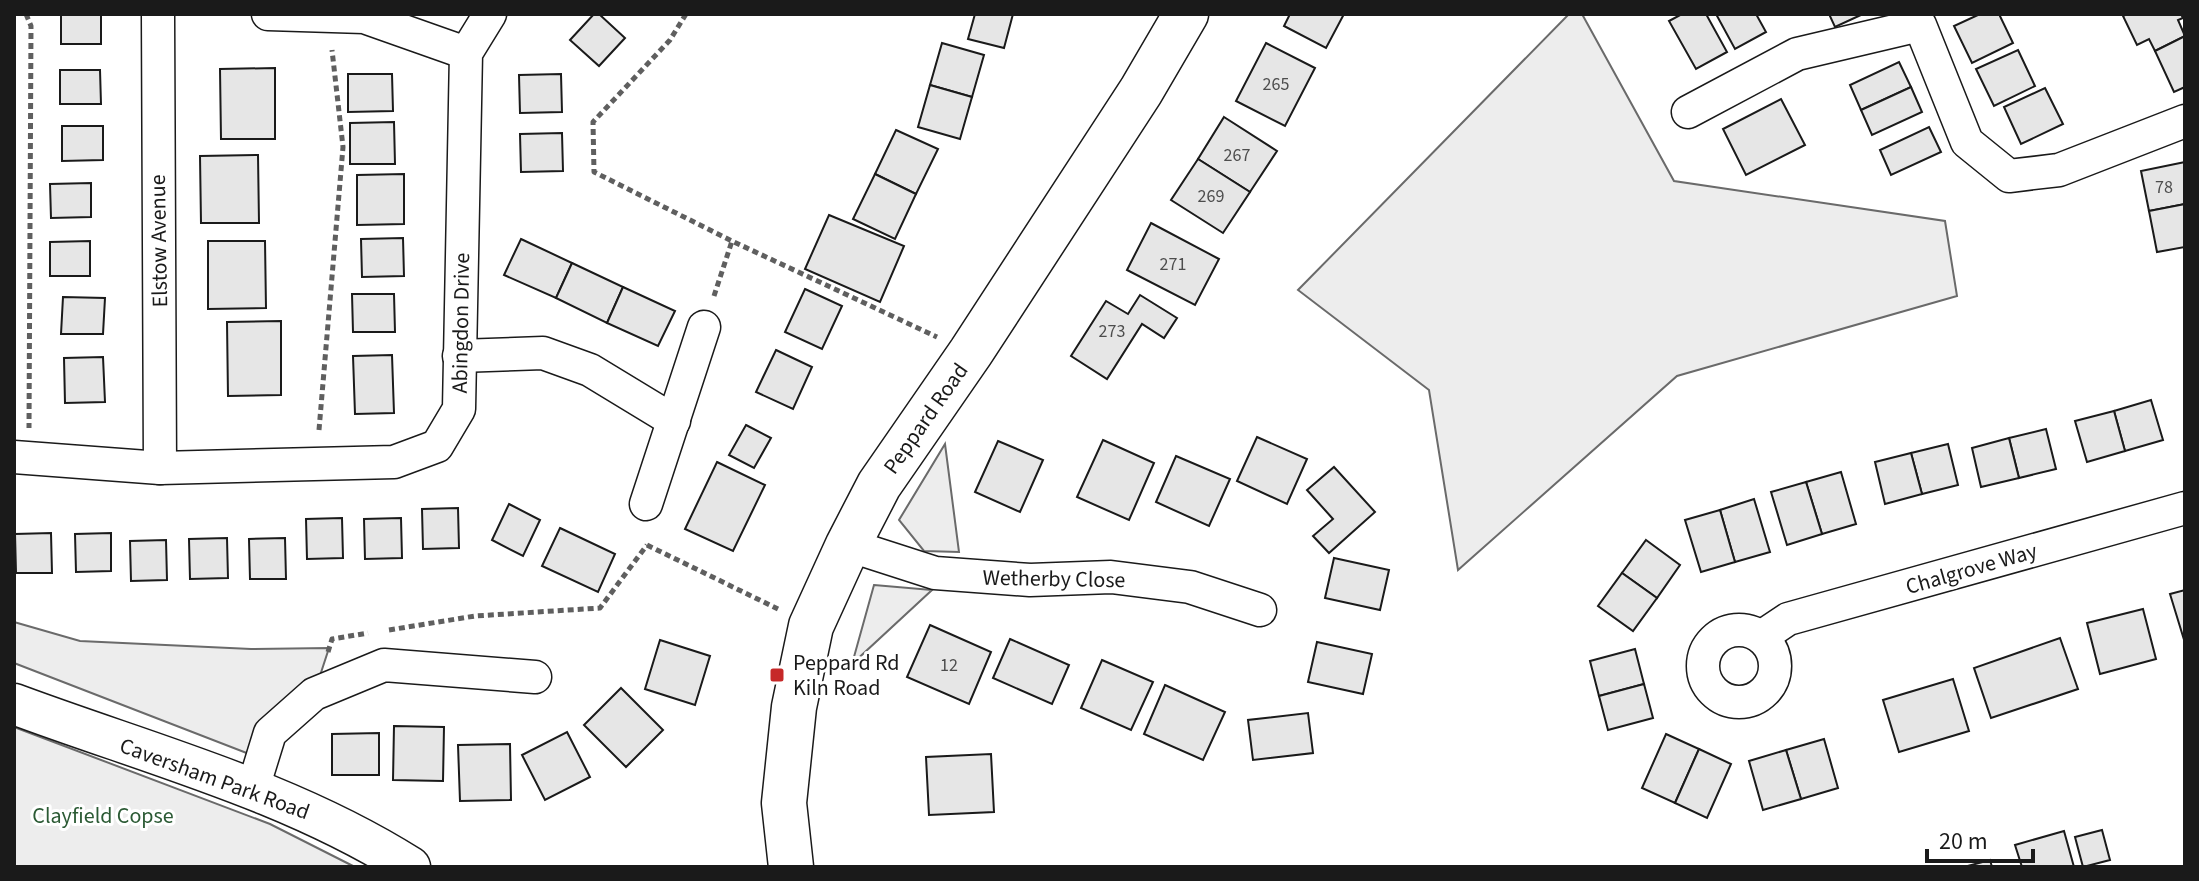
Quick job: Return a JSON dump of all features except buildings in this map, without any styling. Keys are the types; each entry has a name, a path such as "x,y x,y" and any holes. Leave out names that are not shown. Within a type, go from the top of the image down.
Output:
{"main road":[{"name":"Peppard Road","path":"791,867 784,803 794,707 811,626 848,545 879,485 971,352 1141,91 1186,14"}],"street":[{"name":"Elstow Avenue","path":"158,14 160,468"},
{"path":"268,14 364,17 466,53 490,14"},
{"path":"1688,112 1797,54 1918,19 1967,142 2009,176 2059,170 2185,121"},
{"name":"Abingdon Drive","path":"21,457 160,468 394,462 437,446 459,409 466,53"},
{"path":"646,504 704,327"},
{"path":"459,356 543,353 590,370 674,421"},
{"name":"Chalgrove Way","path":"1761,637 1788,619 2185,508"},
{"name":"Wetherby Close","path":"848,545 935,573 1030,580 1111,577 1190,587 1260,610"},
{"path":"253,788 270,733 314,694 384,665 535,677"},
{"name":"Caversham Park Road","path":"14,704 253,788 360,836 410,867"}],"path":[{"path":"21,457 31,26 26,14"},
{"path":"686,14 670,40 593,122 594,172 732,241 971,352"},
{"path":"316,463 343,147 329,18"},
{"path":"704,327 732,241"},
{"path":"314,694 332,639 475,616 600,608 647,545 646,504"},
{"path":"647,545 811,626"}],"green space":[{"path":"1569,14 1582,14 1674,181 1945,221 1957,296 1677,376 1458,570 1429,390 1298,290"},
{"path":"945,444 959,552 924,551 899,520"},
{"path":"874,585 932,590 852,664"},
{"path":"14,622 80,641 251,649 329,648 314,694 262,759 14,663"},
{"name":"Clayfield Copse","path":"14,727 270,824 355,867 14,867"}],"place":[{"name":"Peppard Rd Kiln Road","path":"777,675"}]}
